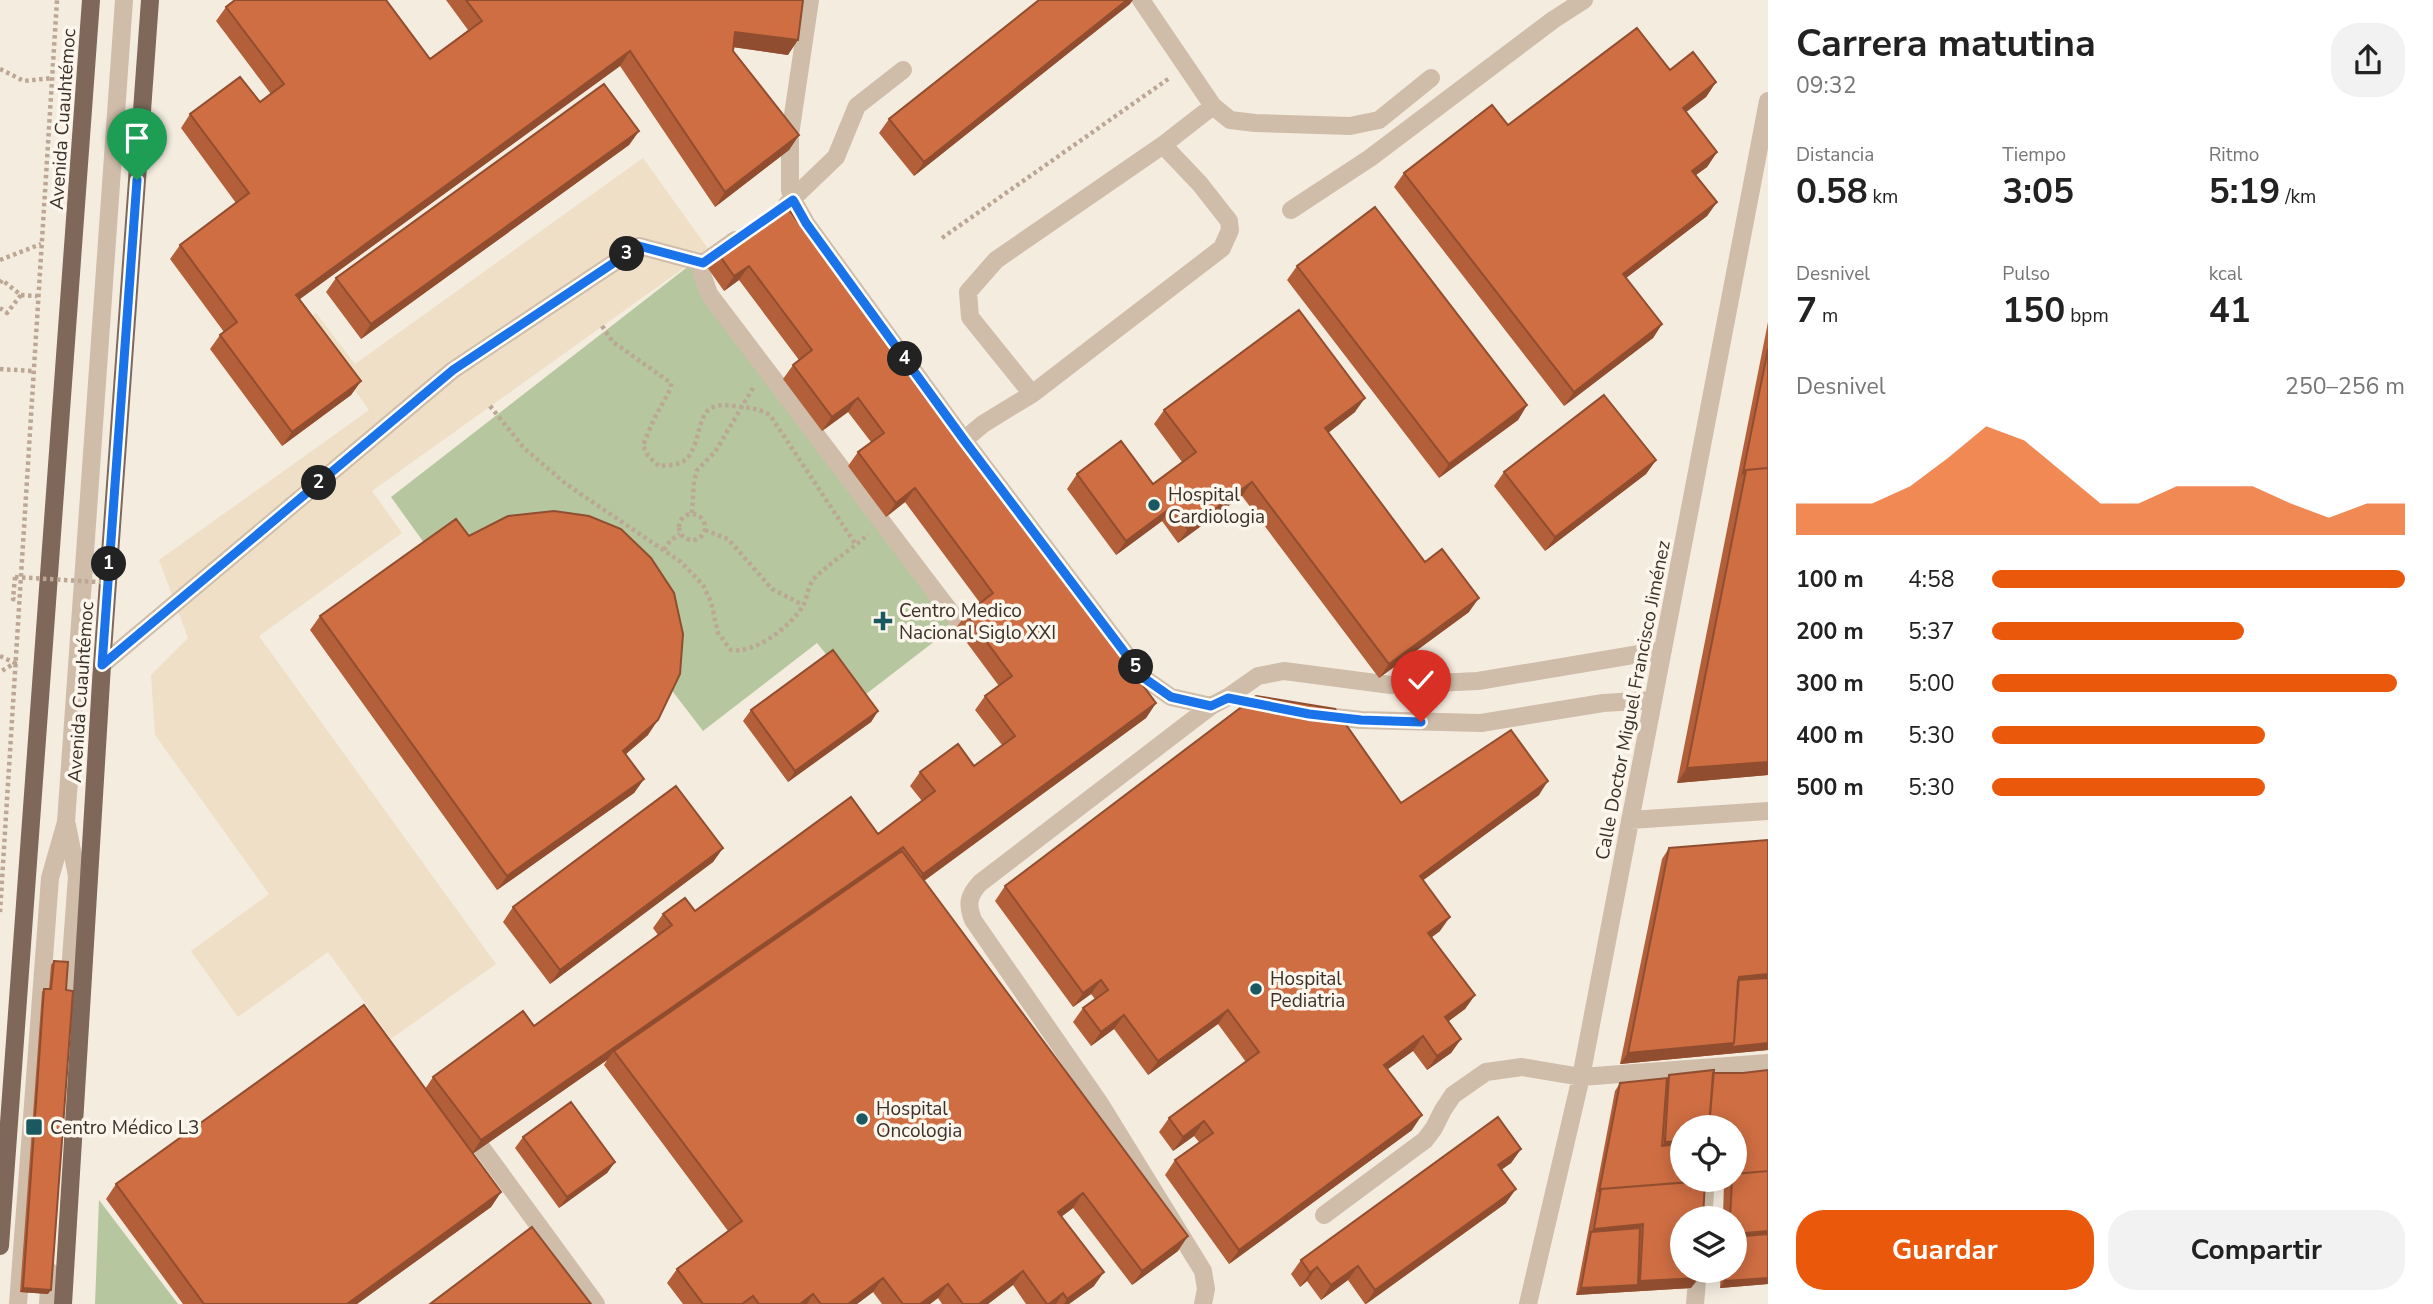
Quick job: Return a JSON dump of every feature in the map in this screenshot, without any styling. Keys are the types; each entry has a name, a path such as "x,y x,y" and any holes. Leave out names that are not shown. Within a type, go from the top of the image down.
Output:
{"main road":[{"name":"Avenida Cuauhtémoc","path":"0,1246 8,1051 91,0"},
{"name":"Avenida Cuauhtémoc","path":"63,1304 102,665 150,0"}],"street":[{"path":"18,1304 50,878 66,822 124,0"},
{"path":"810,0 790,135 790,190 806,223 964,440 1144,678 1171,697 1211,706"},
{"path":"1141,0 1213,106 1230,120 1350,126 1379,120 1431,78"},
{"path":"1291,211 1584,0"},
{"path":"770,216 793,200 836,157 857,106 903,70"},
{"name":"Calle Doctor Miguel Francisco Jiménez","path":"1528,1304 1581,1077 1768,101"},
{"path":"1032,394 971,317 968,292 996,260 1163,145 1213,106"},
{"path":"1379,120 1394,139"},
{"path":"964,440 1032,394 1222,247 1230,230 1229,221 1200,184 1163,145"},
{"path":"748,232 703,263 701,271 709,293 955,618"},
{"path":"102,665 453,370 639,246 703,263"},
{"path":"1203,1304 1206,1289 1203,1271 1099,1102 973,920 968,906 971,894 980,883 1211,706 1228,698 1258,676 1284,671 1391,685 1478,681 1663,650"},
{"path":"1228,698 1249,702"},
{"path":"1296,712 1361,720 1481,723 1603,704 1653,701"},
{"path":"1630,820 1768,811"},
{"path":"48,1304 77,876 66,822"},
{"path":"1324,1215 1424,1140 1453,1096 1486,1072 1522,1067 1581,1077 1768,1063"},
{"path":"481,1147 596,1304"},
{"path":"1695,1304 1697,1283"}],"path":[{"path":"0,912 57,0"},
{"path":"942,238 1186,66"},
{"path":"0,69 24,81 52,78"},
{"path":"0,260 41,244"},
{"path":"0,283 2,280 21,295 37,296"},
{"path":"0,308 7,313 21,295"},
{"path":"602,326 613,342 671,383 643,445 648,456 659,466 678,464 689,457 706,411 725,404 757,408 770,415 856,545"},
{"path":"0,369 33,371"},
{"path":"692,513 697,470 715,452 748,393 768,371"},
{"path":"490,407 524,448 566,484 681,562 703,584 711,602 718,633 731,650 751,650 791,620 803,605 812,582 881,521"},
{"path":"692,513 703,519 705,530 702,536 690,540 680,533 679,522 682,517 692,513"},
{"path":"705,530 728,539 772,589 803,605"},
{"path":"664,551 670,541 680,533"},
{"path":"19,600 13,599 15,577 114,583"},
{"path":"0,656 15,663"},
{"path":"0,673 15,663"}],"green space":[{"path":"690,265 768,371 966,617 861,698 817,643 703,731 670,688 427,547 391,497"},
{"path":"99,1200 178,1304 95,1304"}],"shaded area":[{"path":"643,158 709,250 372,491 402,533 259,636 496,964 391,1039 328,952 238,1017 191,951 269,894 155,735 151,675 188,638 159,560 369,410 305,321 316,313 355,364"}],"building":[{"path":"235,0 386,0 430,59 482,21 466,0 803,0 798,40 735,32 733,51 799,135 725,192 630,51 296,295 361,381 292,432 220,335 237,322 180,245 249,193 190,114 240,77 260,102 284,84 226,7"},
{"path":"1039,0 1127,0 924,162 889,119"},
{"path":"1637,28 1670,70 1693,52 1716,82 1683,108 1717,152 1692,171 1717,202 1623,274 1662,324 1574,392 1404,173 1492,105 1508,125"},
{"path":"604,84 639,131 371,324 336,278"},
{"path":"784,203 1156,703 923,874 903,847 481,1140 433,1077 523,1011 534,1026 672,925 663,914 685,898 695,911 851,797 878,834 935,791 920,772 958,744 974,766 1015,736 985,696 1012,676 966,614 993,593 915,488 896,503 858,452 884,433 858,398 832,417 793,365 812,350 749,266 734,276 717,252"},
{"path":"1375,207 1527,405 1449,464 1297,266"},
{"name":"Hospital Cardiologia","path":"1299,310 1365,398 1325,428 1425,562 1442,549 1479,598 1389,664 1252,482 1188,529 1172,507 1126,541 1077,474 1121,441 1153,484 1196,452 1164,410"},
{"path":"1768,349 1768,468 1746,470 1743,473"},
{"path":"1604,395 1656,460 1555,537 1504,472"},
{"path":"1768,468 1768,762 1687,768 1746,470"},
{"path":"554,511 589,516 621,529 651,558 674,593 683,634 680,674 658,720 623,751 644,779 507,876 320,616 456,519 469,536 508,516"},
{"path":"833,650 878,711 795,771 751,710"},
{"name":"Hospital Pediatria","path":"1256,696 1335,709 1401,803 1511,730 1548,781 1420,876 1450,917 1428,933 1475,995 1445,1017 1461,1039 1437,1056 1423,1036 1384,1065 1422,1115 1239,1250 1175,1160 1213,1133 1204,1121 1183,1137 1169,1118 1259,1052 1228,1010 1158,1061 1124,1015 1101,1032 1083,1008 1108,990 1101,980 1083,993 1005,886"},
{"path":"676,786 723,848 560,970 513,907"},
{"path":"1768,840 1768,974 1739,977 1734,1043 1628,1053 1669,848"},
{"name":"Hospital Oncologia","path":"902,851 1188,1236 1142,1271 1083,1193 1058,1212 1104,1272 1067,1299 1063,1293 1047,1304 1023,1271 979,1304 963,1304 948,1284 920,1304 903,1304 883,1278 848,1304 821,1304 813,1294 800,1304 759,1304 753,1296 742,1304 703,1304 677,1269 742,1221 614,1051"},
{"path":"54,961 68,962 66,990 73,991 51,1290 23,1288 44,989 51,989"},
{"path":"1768,978 1768,1043 1731,1047 1734,1043 1738,980"},
{"path":"364,1005 501,1192 347,1304 204,1304 116,1184"},
{"path":"1714,1070 1710,1115 1670,1115 1670,1142 1665,1142 1669,1075"},
{"path":"1768,1070 1768,1171 1747,1173 1747,1115 1710,1115 1713,1073"},
{"path":"1667,1078 1662,1146 1670,1145 1670,1184 1601,1189 1599,1192 1620,1083"},
{"path":"571,1102 615,1162 567,1197 523,1137"},
{"path":"1498,1117 1521,1149 1498,1165 1516,1189 1375,1290 1358,1266 1331,1285 1317,1267 1310,1273 1301,1260"},
{"path":"1768,1171 1768,1231 1747,1233 1747,1206 1731,1206 1731,1192 1747,1192 1747,1173"},
{"path":"1670,1184 1670,1192 1704,1192 1704,1206 1670,1206 1670,1279 1640,1281 1643,1224 1594,1229 1601,1189"},
{"path":"532,1227 591,1304 430,1304"},
{"path":"1640,1228 1638,1285 1581,1288 1591,1232"},
{"path":"1768,1234 1768,1278 1747,1279 1747,1236"}],"place":[{"name":"Hospital Cardiologia","path":"1154,505"},
{"name":"Centro Medico Nacional Siglo XXI","path":"883,621"},
{"name":"Hospital Pediatria","path":"1256,989"},
{"name":"Hospital Oncologia","path":"862,1119"},
{"name":"Centro Médico L3","path":"34,1127"}],"route":[{"path":"137,180 102,665 453,370 639,246 703,263 793,200 806,223 964,440 1144,678 1171,697 1211,706 1228,698 1309,714 1361,720 1421,722"}]}
